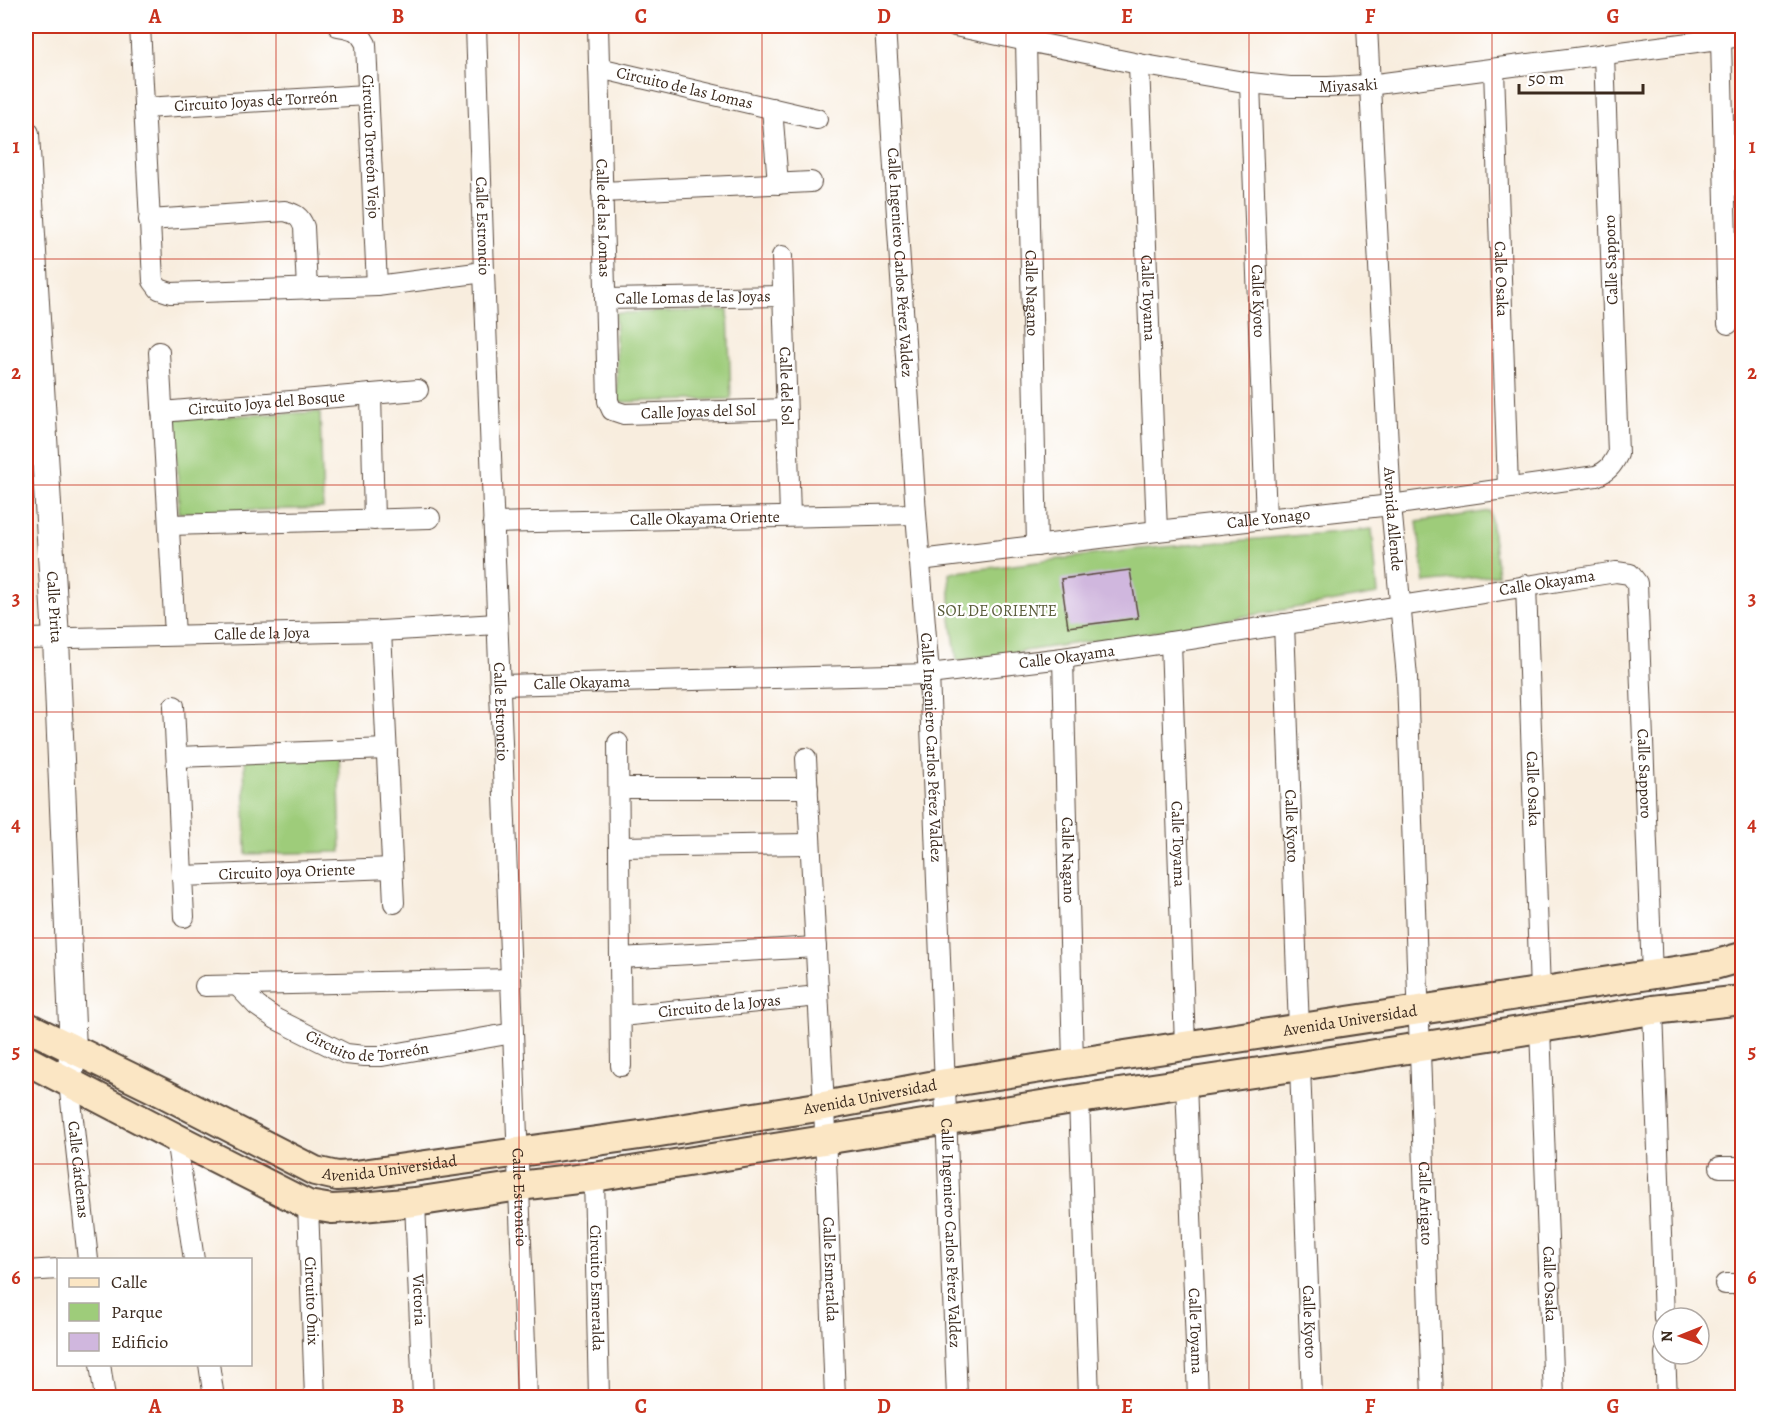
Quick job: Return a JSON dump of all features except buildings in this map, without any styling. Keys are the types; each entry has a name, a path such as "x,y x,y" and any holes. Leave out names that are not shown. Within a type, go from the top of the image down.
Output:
{"main road":[{"name":"Avenida Universidad","path":"26,1026 315,1171 337,1176 647,1134 824,1106 946,1083 1714,965 1743,957"},
{"name":"Avenida Universidad","path":"26,1060 308,1205 332,1209 415,1202 594,1177 1653,1010 1743,1000"}],"street":[{"path":"140,26 153,281 159,289 171,293 377,286 484,272"},
{"name":"Circuito Torreón Viejo","path":"338,26 354,29 366,44 377,286"},
{"name":"Calle Estroncio","path":"476,26 527,1398"},
{"name":"Calle de las Lomas","path":"598,26 608,401 612,410"},
{"name":"Calle Ingeniero Carlos Pérez Valdez","path":"885,26 916,514 929,674 957,1398"},
{"name":"Miyasaki","path":"956,26 1139,64 1250,83 1290,87 1369,85 1743,36"},
{"name":"Avenida Allende","path":"1367,26 1390,505 1407,677 1418,1011"},
{"path":"1721,39 1728,324"},
{"name":"Calle Nagano","path":"1026,41 1037,546"},
{"name":"Calle Sapporo","path":"1605,54 1618,454 1612,465"},
{"name":"Calle Toyama","path":"1139,64 1157,531"},
{"name":"Circuito de las Lomas","path":"599,68 817,119"},
{"name":"Calle Osaka","path":"1494,69 1508,489"},
{"name":"Calle Kyoto","path":"1250,83 1266,519"},
{"name":"Circuito Joyas de Torreón","path":"144,108 367,95"},
{"name":"Circuito de las Lomas","path":"772,108 778,184"},
{"name":"Calle Pirita","path":"26,155 56,639 74,1050 69,1082"},
{"path":"602,192 811,182"},
{"path":"149,220 285,211 295,214 304,226 307,289"},
{"name":"Calle del Sol","path":"782,256 790,516"},
{"name":"Calle Lomas de las Joyas","path":"605,299 783,296"},
{"path":"159,352 175,635"},
{"name":"Circuito Joya del Bosque","path":"162,412 418,390"},
{"path":"371,394 374,520"},
{"name":"Calle Joyas del Sol","path":"612,410 624,414 786,409"},
{"name":"Calle Yonago","path":"920,560 1508,489 1596,476 1612,465"},
{"name":"Calle Okayama Oriente","path":"494,522 916,514"},
{"path":"169,525 429,518"},
{"name":"Calle Okayama","path":"500,685 929,674 1172,642 1616,572 1630,574"},
{"name":"Calle Sapporo","path":"1630,574 1637,583 1652,975"},
{"name":"Calle Osaka","path":"1526,585 1540,992"},
{"name":"Calle de la Joya","path":"26,639 381,631 497,624"},
{"name":"Calle Kyoto","path":"1284,624 1299,1029"},
{"path":"381,631 394,903"},
{"name":"Calle Toyama","path":"1172,642 1185,1046"},
{"name":"Calle Nagano","path":"1063,658 1073,1063"},
{"path":"174,706 184,917"},
{"path":"618,743 621,1066"},
{"path":"177,757 387,749"},
{"path":"806,758 825,1140"},
{"path":"619,788 808,788"},
{"path":"620,847 810,844"},
{"name":"Circuito Joya Oriente","path":"182,876 393,868"},
{"path":"620,958 816,947"},
{"path":"205,986 511,979"},
{"name":"Circuito de Torreón","path":"237,985 257,1006 346,1054 382,1056 513,1033"},
{"name":"Circuito de la Joyas","path":"621,1016 818,996"},
{"path":"1653,1010 1664,1306"},
{"name":"Calle Arigato","path":"1418,1011 1432,1398"},
{"name":"Calle Osaka","path":"1540,1028 1554,1398"},
{"name":"Calle Kyoto","path":"1300,1066 1312,1398"},
{"name":"Calle Cárdenas","path":"69,1082 88,1258"},
{"name":"Calle Toyama","path":"1186,1083 1198,1398"},
{"path":"1079,1099 1089,1398"},
{"path":"176,1138 194,1258"},
{"name":"Calle Esmeralda","path":"825,1140 835,1398"},
{"path":"1720,1167 1743,1167"},
{"name":"Circuito Esmeralda","path":"594,1177 598,1398"},
{"name":"Victoria","path":"415,1202 423,1398"},
{"name":"Circuito Ónix","path":"308,1205 315,1398"},
{"path":"26,1271 57,1269"},
{"path":"100,1366 105,1398"},
{"path":"209,1366 214,1398"},
{"path":"1665,1366 1666,1398"}],"green space":[{"path":"728,310 731,399 618,402 615,313"},
{"path":"320,412 323,508 179,513 176,418"},
{"path":"1490,511 1498,575 1425,583 1417,522"},
{"name":"SOL DE ORIENTE","path":"1372,529 1378,594 1146,633 957,661 951,619 949,573 1140,549"},
{"path":"338,750 341,852 246,854 244,753"}]}
